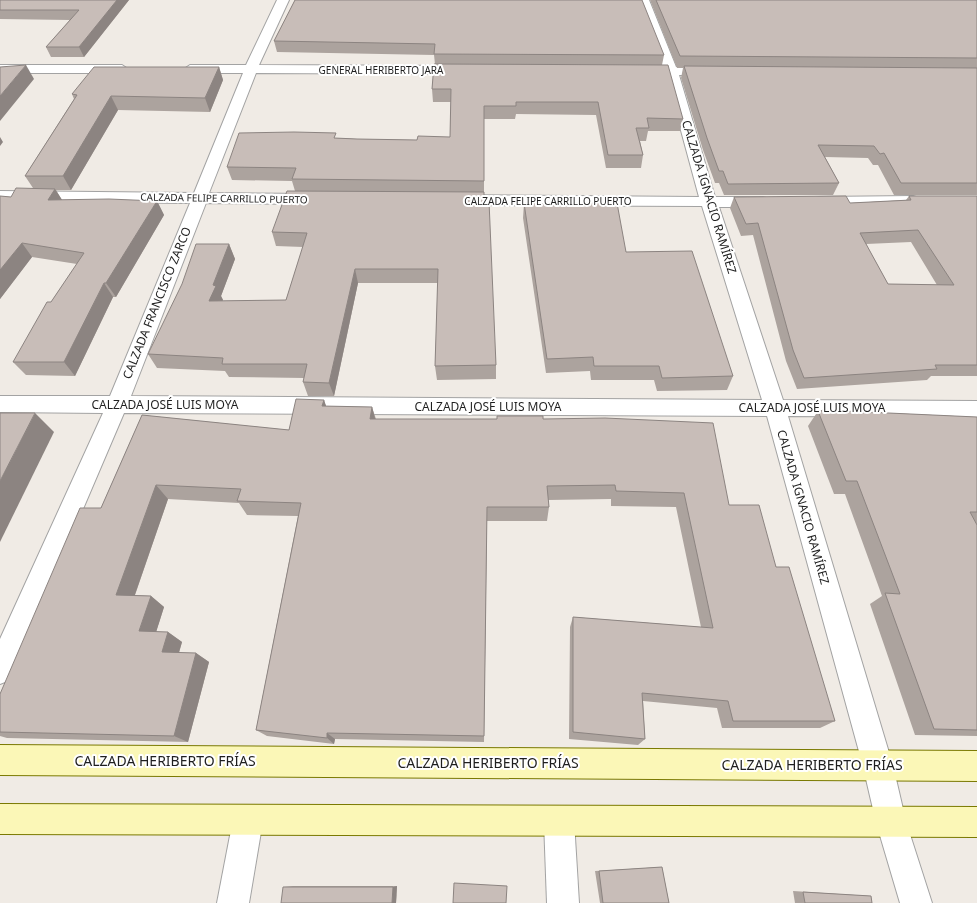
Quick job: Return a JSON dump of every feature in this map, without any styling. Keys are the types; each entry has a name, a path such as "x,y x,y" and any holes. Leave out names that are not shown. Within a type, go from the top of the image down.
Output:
{"street":[{"name":"CALZADA FRANCISCO ZARCO","path":"0,670 117,405 198,198 251,69 283,0"},
{"name":"CALZADA IGNACIO RAMÍREZ","path":"643,0 671,71 709,202 775,408 878,766 890,822 916,903"},
{"path":"0,69 133,69"},
{"name":"GENERAL HERIBERTO JARA","path":"180,69 481,70"},
{"path":"623,71 726,71"},
{"name":"CALZADA FELIPE CARRILLO PUERTO","path":"0,196 326,199"},
{"name":"CALZADA FELIPE CARRILLO PUERTO","path":"438,200 780,202"},
{"path":"804,202 930,201"},
{"name":"CALZADA JOSÉ LUIS MOYA","path":"0,404 977,409"},
{"name":"CALZADA HERIBERTO FRÍAS","path":"0,760 977,766"},
{"path":"0,820 977,822"},
{"path":"233,903 248,820"},
{"path":"559,821 563,903"}],"building":[{"path":"0,0 117,0 79,47 46,47 79,10 0,10"},
{"path":"295,0 642,0 664,55 434,54 435,44 274,41"},
{"path":"656,0 977,0 977,58 680,56"},
{"path":"434,64 668,65 683,119 647,118 649,128 636,128 643,155 608,155 598,102 516,102 516,106 484,106 484,181 292,179 296,168 227,167 239,133 336,133 334,138 357,139 417,140 418,136 450,137 451,89 432,89"},
{"path":"26,65 0,96 0,67"},
{"path":"684,66 977,68 977,183 901,183 884,153 880,154 874,146 818,145 839,183 728,184 723,171 719,171"},
{"path":"94,67 219,67 205,98 111,96 63,176 25,176 77,95 72,94"},
{"path":"16,188 55,189 48,200 109,199 157,201 106,283 104,283 64,362 13,362 47,302 51,302 84,253 22,243 0,270 0,196 11,197"},
{"path":"287,191 484,192 484,200 489,201 496,365 435,366 438,269 355,269 329,383 303,382 307,364 222,364 223,358 148,354 182,284 196,244 229,244 213,285 216,286 209,301 286,300 307,233 272,232"},
{"path":"846,196 850,203 911,200 909,196 977,196 977,365 935,365 937,369 804,378 793,350 758,223 746,224 734,197","holes":["918,230 954,285 888,284 860,233"]},
{"path":"524,203 576,205 576,203 617,203 626,252 692,251 733,376 662,378 659,366 594,366 593,357 547,359"},
{"path":"296,399 324,400 322,406 372,407 370,419 497,419 497,416 543,416 543,419 605,418 713,423 729,505 759,505 776,567 789,567 835,721 733,721 728,701 642,693 645,739 573,732 573,617 713,628 684,493 616,491 615,485 547,486 549,507 487,507 484,736 327,733 327,738 256,730 301,503 237,501 241,489 156,485 116,595 151,596 139,631 168,632 162,652 196,653 174,736 0,732 0,694 80,508 101,508 142,415 289,430"},
{"path":"818,411 977,417 977,512 970,512 977,525 977,730 934,729 885,593 900,594 857,481 846,481"},
{"path":"0,413 35,413 0,481"},
{"path":"662,867 669,903 603,903 599,871"},
{"path":"454,883 507,886 506,903 453,903"},
{"path":"283,887 393,887 392,903 281,903"},
{"path":"803,892 871,896 872,903 805,903"}]}
